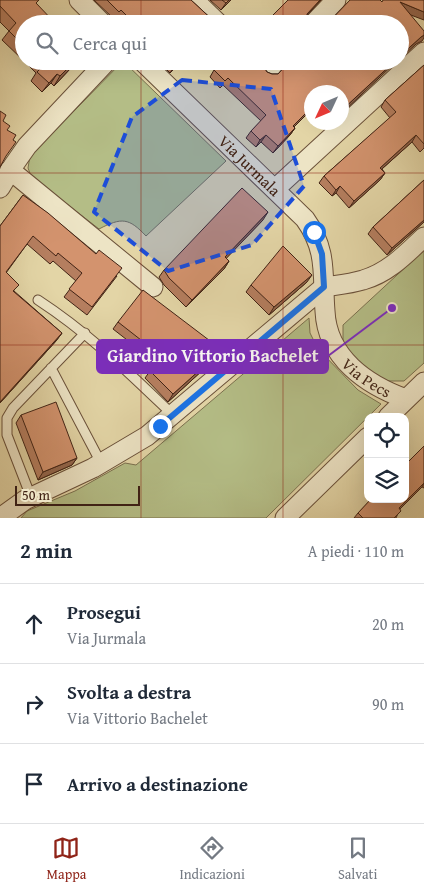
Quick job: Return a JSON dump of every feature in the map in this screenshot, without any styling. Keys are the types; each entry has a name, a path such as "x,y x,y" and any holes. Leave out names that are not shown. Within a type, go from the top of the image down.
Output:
{"street":[{"path":"79,0 94,15"},
{"path":"194,0 210,15"},
{"path":"322,15 336,0"},
{"path":"409,66 424,52"},
{"path":"0,188 27,146 99,70"},
{"name":"Via Jurmala","path":"151,70 305,219 317,238 322,254 324,287"},
{"path":"275,189 404,70"},
{"path":"10,170 153,286"},
{"path":"0,518 17,504 101,463 147,436 324,287 357,282 382,272 400,260 424,237"},
{"name":"Via Pecs","path":"324,287 327,325 341,355 357,373 371,383 406,399"},
{"name":"Via Pecs","path":"392,413 424,383"},
{"path":"285,518 364,441"}],"lane":[{"path":"38,300 85,333 173,415"},
{"path":"30,497 6,435 7,418 13,408 85,333"},
{"path":"51,368 101,463"}],"highlighted area":[{"path":"182,80 271,89 304,186 252,245 168,271 94,212 132,117"}],"green space":[{"path":"114,70 132,70 226,161 146,236 135,226 125,221 114,222 99,229 31,176 28,168 30,156"},
{"path":"424,250 424,363 404,381 386,381 371,373 356,361 343,345 343,325"},
{"path":"309,318 310,333 318,349 358,390 381,404 372,413 364,413 364,421 266,518 21,518 27,511 75,491 125,463 136,465"}],"building":[{"path":"0,0 39,0 36,3 47,15 15,15 15,22 0,6"},
{"path":"107,0 191,0 207,15 126,15 121,10 119,12"},
{"path":"288,0 320,0 307,15 273,15"},
{"path":"350,0 380,0 382,2 383,0 424,0 424,12 400,2 424,31 424,35 409,48 409,15 336,15"},
{"path":"15,24 15,37 9,31"},
{"path":"424,65 424,144 416,135 380,168 385,173 354,201 340,186 336,190 324,176 396,112 385,100"},
{"path":"39,70 66,70 60,76 57,74 49,83 37,72"},
{"path":"214,70 266,70 272,74 278,74 282,70 385,70 349,104 349,85 304,85 304,115 278,146 266,135 260,140 251,131 266,115 228,78 225,81"},
{"path":"0,111 6,115 3,121 10,126 7,130 16,135 13,140 16,142 0,167"},
{"path":"424,180 424,220 392,248 373,227"},
{"path":"242,188 268,212 225,257 229,261 192,300 169,278 164,270"},
{"path":"23,195 48,213 96,254 99,250 122,268 92,307 69,289 82,273 58,253 56,256 33,236 6,272 19,285 13,291 62,333 0,402 0,226"},
{"path":"283,246 312,275 274,307 251,285"},
{"path":"143,290 222,350 173,394 150,371 164,358 118,322"},
{"path":"56,402 77,458 43,472 21,415"},
{"path":"424,446 424,483 409,498 409,461"},
{"path":"367,503 404,503 399,508 401,511 394,518 363,518 358,513"}],"place":[{"name":"Giardino Vittorio Bachelet","path":"392,308"}],"route":[{"path":"160,426 324,287 322,254 314,232"}]}
